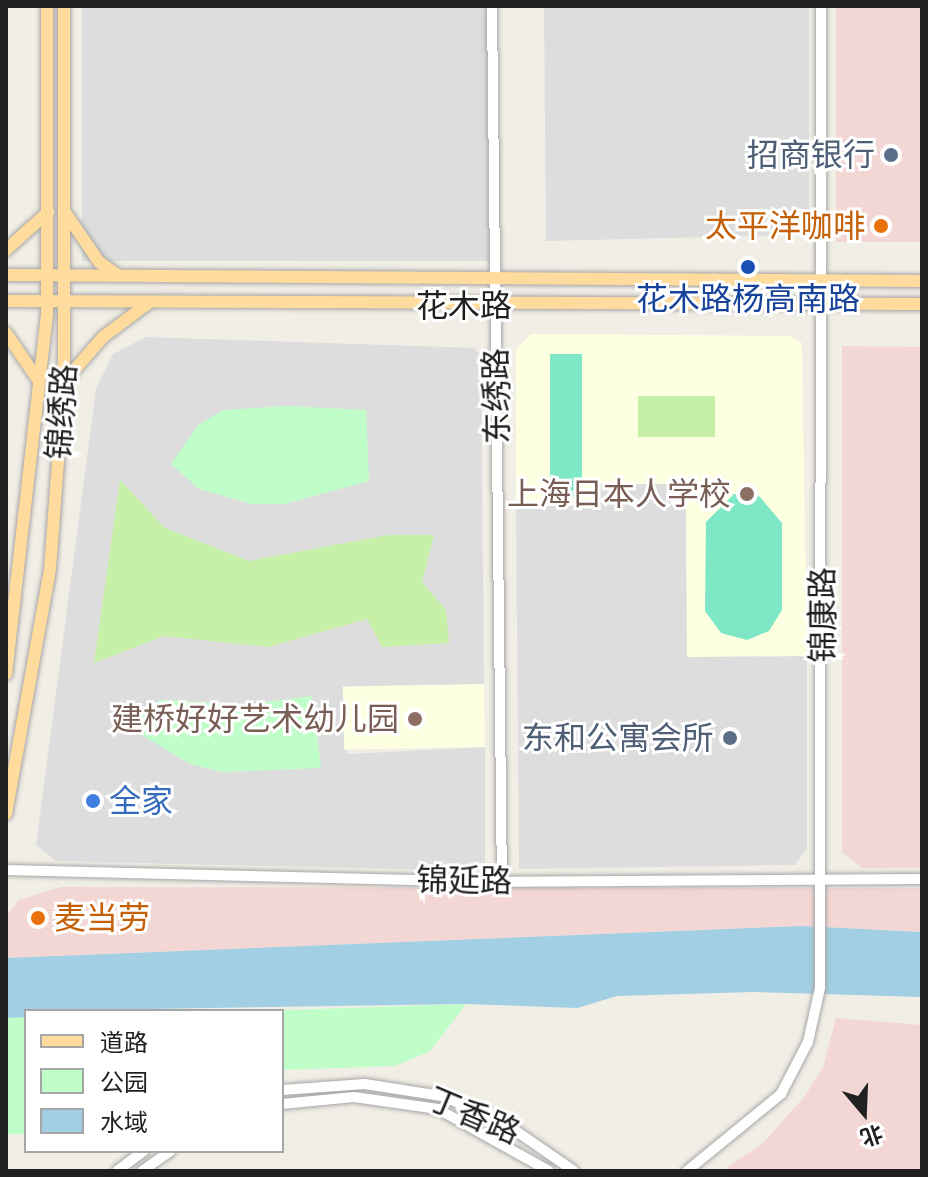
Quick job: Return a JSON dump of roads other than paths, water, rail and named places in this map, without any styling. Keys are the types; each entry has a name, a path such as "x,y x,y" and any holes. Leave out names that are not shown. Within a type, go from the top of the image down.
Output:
{"main road":[{"name":"锦绣路","path":"6,674 47,300 47,6"},
{"name":"锦绣路","path":"6,814 50,569 64,382 67,275 64,6"},
{"path":"6,250 48,212"},
{"path":"65,212 99,262 119,276"},
{"name":"花木路","path":"6,275 922,281"},
{"name":"花木路","path":"6,301 67,298 149,304 496,306 922,304"},
{"path":"64,382 103,337 149,304"},
{"path":"6,333 39,381"}],"street":[{"name":"东绣路","path":"492,6 502,882"},
{"name":"锦康路","path":"687,1171 761,1115 796,1071 820,988 823,879 821,6"},
{"name":"锦延路","path":"6,870 502,882 922,879"},
{"name":"丁香路","path":"284,1090 365,1084 442,1096 503,1122 574,1171"},
{"name":"丁香路","path":"284,1104 354,1097 438,1109 549,1171"},
{"path":"117,1171 141,1153"},
{"path":"142,1171 168,1153"}],"water":[{"path":"802,926 922,932 922,997 753,992 617,996 577,1008 466,1004 24,1009 24,1017 6,1018 6,958"}],"place":[{"name":"招商银行","path":"891,155"},
{"name":"太平洋咖啡","path":"881,226"},
{"name":"花木路杨高南路","path":"748,267"},
{"name":"上海日本人学校","path":"747,494"},
{"name":"建桥好好艺术幼儿园","path":"415,719"},
{"name":"东和公寓会所","path":"730,738"},
{"name":"全家","path":"93,801"},
{"name":"麦当劳","path":"38,918"}]}
